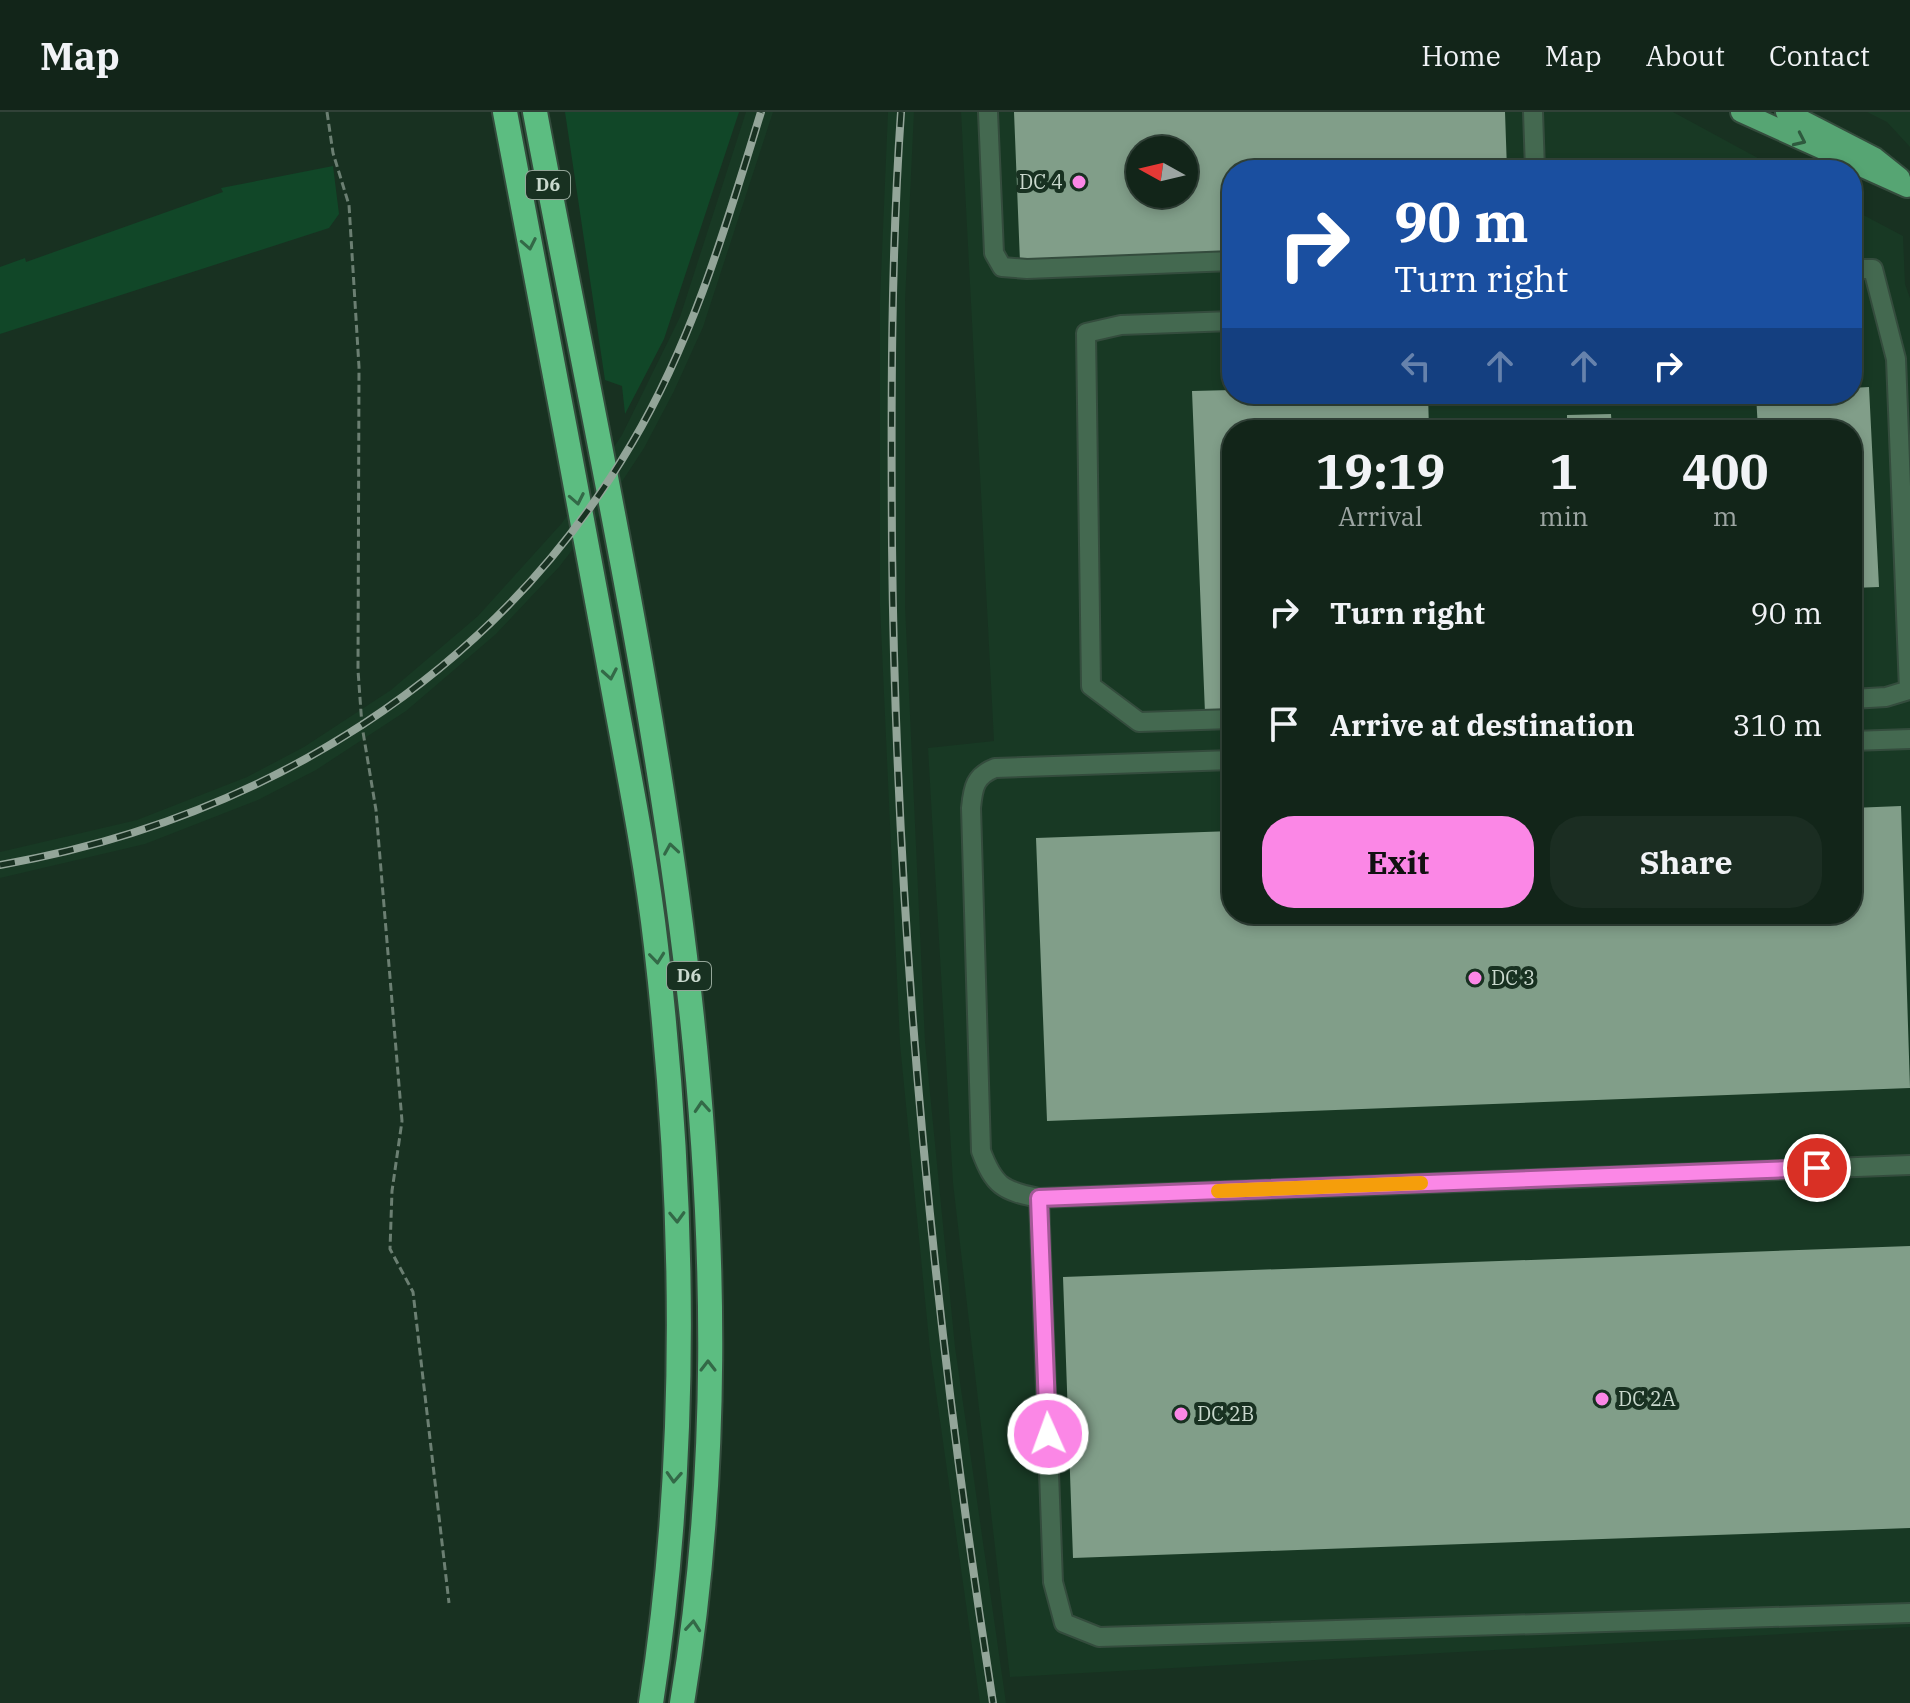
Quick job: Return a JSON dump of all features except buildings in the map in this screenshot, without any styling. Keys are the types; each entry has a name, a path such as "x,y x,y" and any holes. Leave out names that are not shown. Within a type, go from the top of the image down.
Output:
{"highway":[{"name":"D6","path":"505,112 635,810 665,1038 678,1238 677,1400 671,1524 661,1639 651,1703"},
{"name":"D6","path":"535,112 666,815 697,1043 706,1159 708,1405 692,1643 682,1703"}],"main road":[{"path":"1741,112 1846,160"},
{"path":"1789,113 1892,168 1908,188"},
{"path":"1862,167 1908,188"}],"lane":[{"path":"988,112 994,253 1002,267 1027,269 1222,261"},
{"path":"1533,112 1535,160"},
{"path":"1862,269 1873,269 1903,359 1909,690 1886,697 1862,698"},
{"path":"1222,321 1121,325 1086,333 1091,686 1139,722 1222,719"},
{"path":"1862,741 1910,739"},
{"path":"1222,760 995,768 984,773 973,784 971,808 981,1151 990,1176 1009,1192 1039,1198 1910,1165"},
{"path":"1039,1198 1053,1582 1064,1623 1099,1637 1910,1613"}],"path":[{"path":"327,112 333,153 349,205 359,367 358,670 362,726 376,810 402,1121 392,1191 390,1249 413,1292 449,1603"}],"shaded area":[{"path":"565,112 739,112 664,339 625,414 622,386 605,380"},
{"path":"746,112 773,112 703,327 674,391 644,448 604,509 559,567 496,634 406,711 316,770 258,800 145,844 0,878 0,852 137,820 247,777 304,747 391,690 478,616 562,523 622,435 680,317"},
{"path":"888,112 914,112 905,301 905,606 925,1042 955,1347 1006,1703 980,1703 930,1350 900,1044 880,606 880,300"},
{"path":"961,112 1673,112 1762,160 1222,160 1222,404 1862,404 1862,214 1903,236 1905,284 1910,298 1910,1627 1010,1677 953,1183 928,748 994,741"},
{"path":"1867,112 1910,112 1910,147 1887,122"},
{"path":"333,166 339,214 329,228 0,334 0,267 25,258 26,262 223,192 221,188"}],"railway":[{"path":"0,865 97,843 190,812 279,773 363,724 441,667 512,601 576,526 632,443 654,404 706,282 761,112"},
{"path":"901,112 893,274 892,437 895,691 901,836 910,981 936,1270 952,1415 993,1703"}],"slow traffic":[{"path":"1218,1191 1421,1183"}],"place":[{"name":"DC 4","path":"1079,182"},
{"name":"DC 3","path":"1475,978"},
{"name":"DC 2A","path":"1602,1399"},
{"name":"DC 2B","path":"1181,1414"}],"route":[{"path":"1048,1434 1039,1198 1817,1168"}]}
